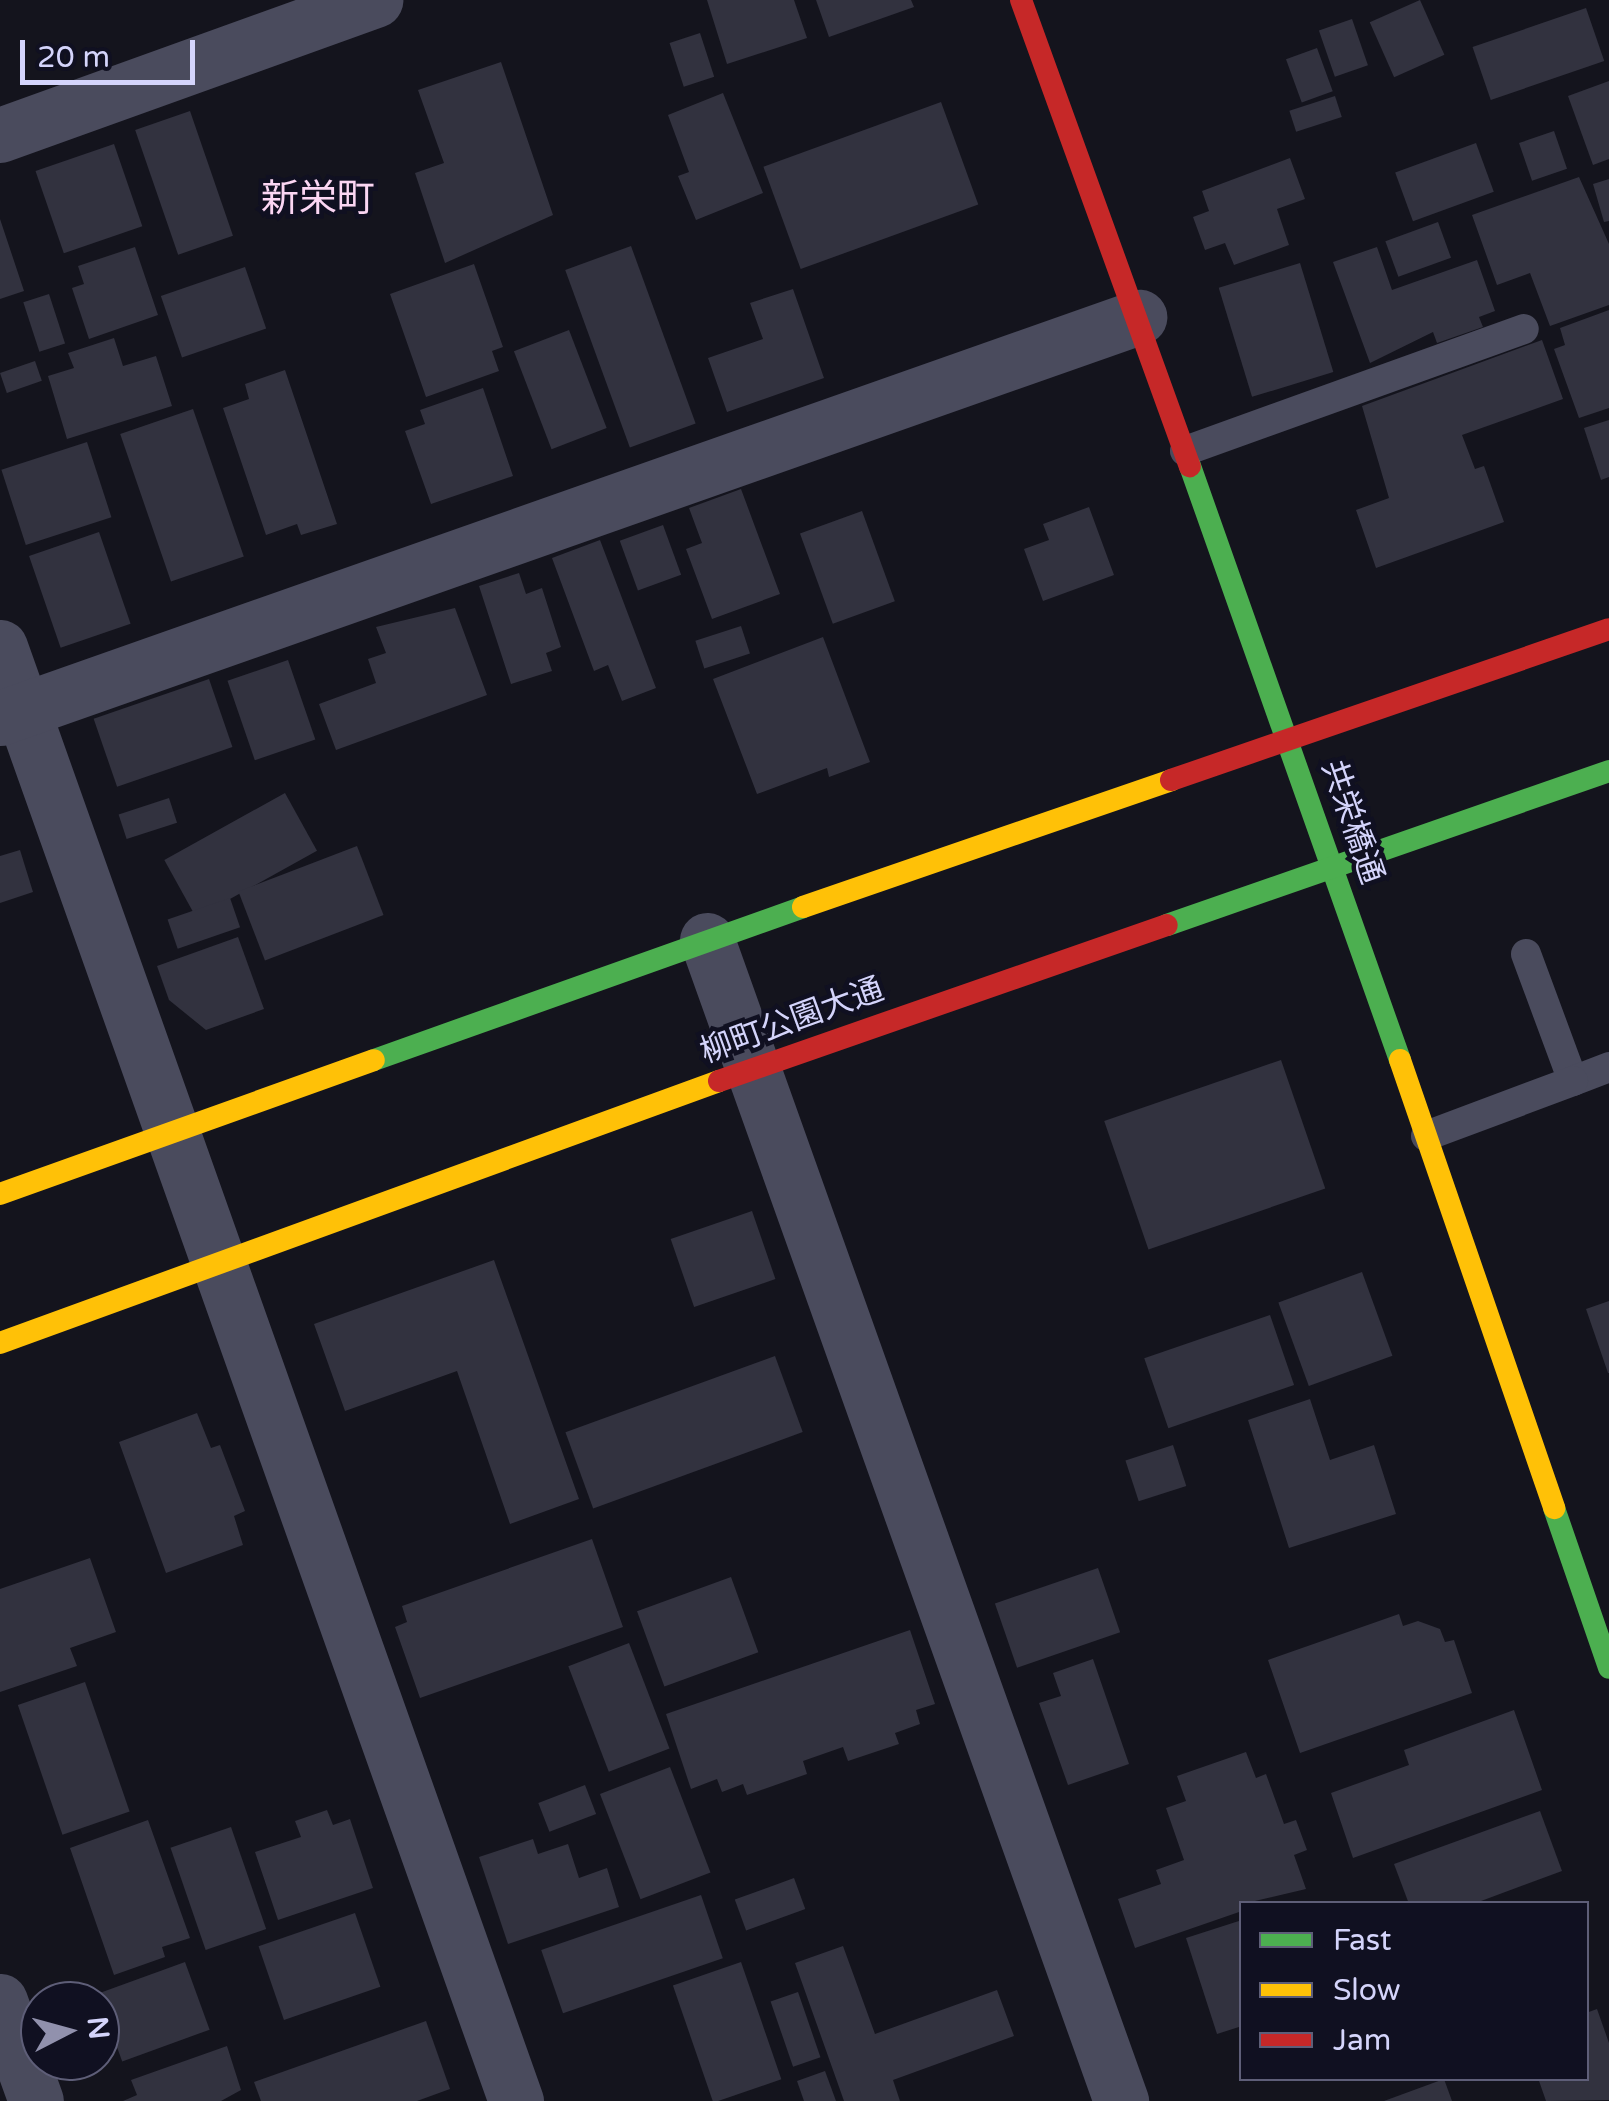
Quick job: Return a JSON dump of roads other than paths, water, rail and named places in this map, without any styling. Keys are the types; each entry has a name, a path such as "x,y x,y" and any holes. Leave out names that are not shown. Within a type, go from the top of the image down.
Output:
{"street":[{"path":"0,135 374,0"},
{"name":"共栄橋通","path":"1022,0 1290,742 1426,1136 1592,1560 1609,1668"},
{"path":"11,714 1138,317"},
{"path":"0,1194 706,940 1609,629"},
{"path":"0,648 11,714 172,1134 516,2101"},
{"name":"柳町公園大通","path":"0,1344 754,1068 1609,771"},
{"path":"706,940 1121,2101"},
{"path":"0,2001 36,2101"}],"lane":[{"path":"1185,451 1524,329"},
{"path":"1526,954 1573,1081"},
{"path":"1426,1136 1609,1067"}],"district":[{"name":"新栄町","path":"318,200"}]}
